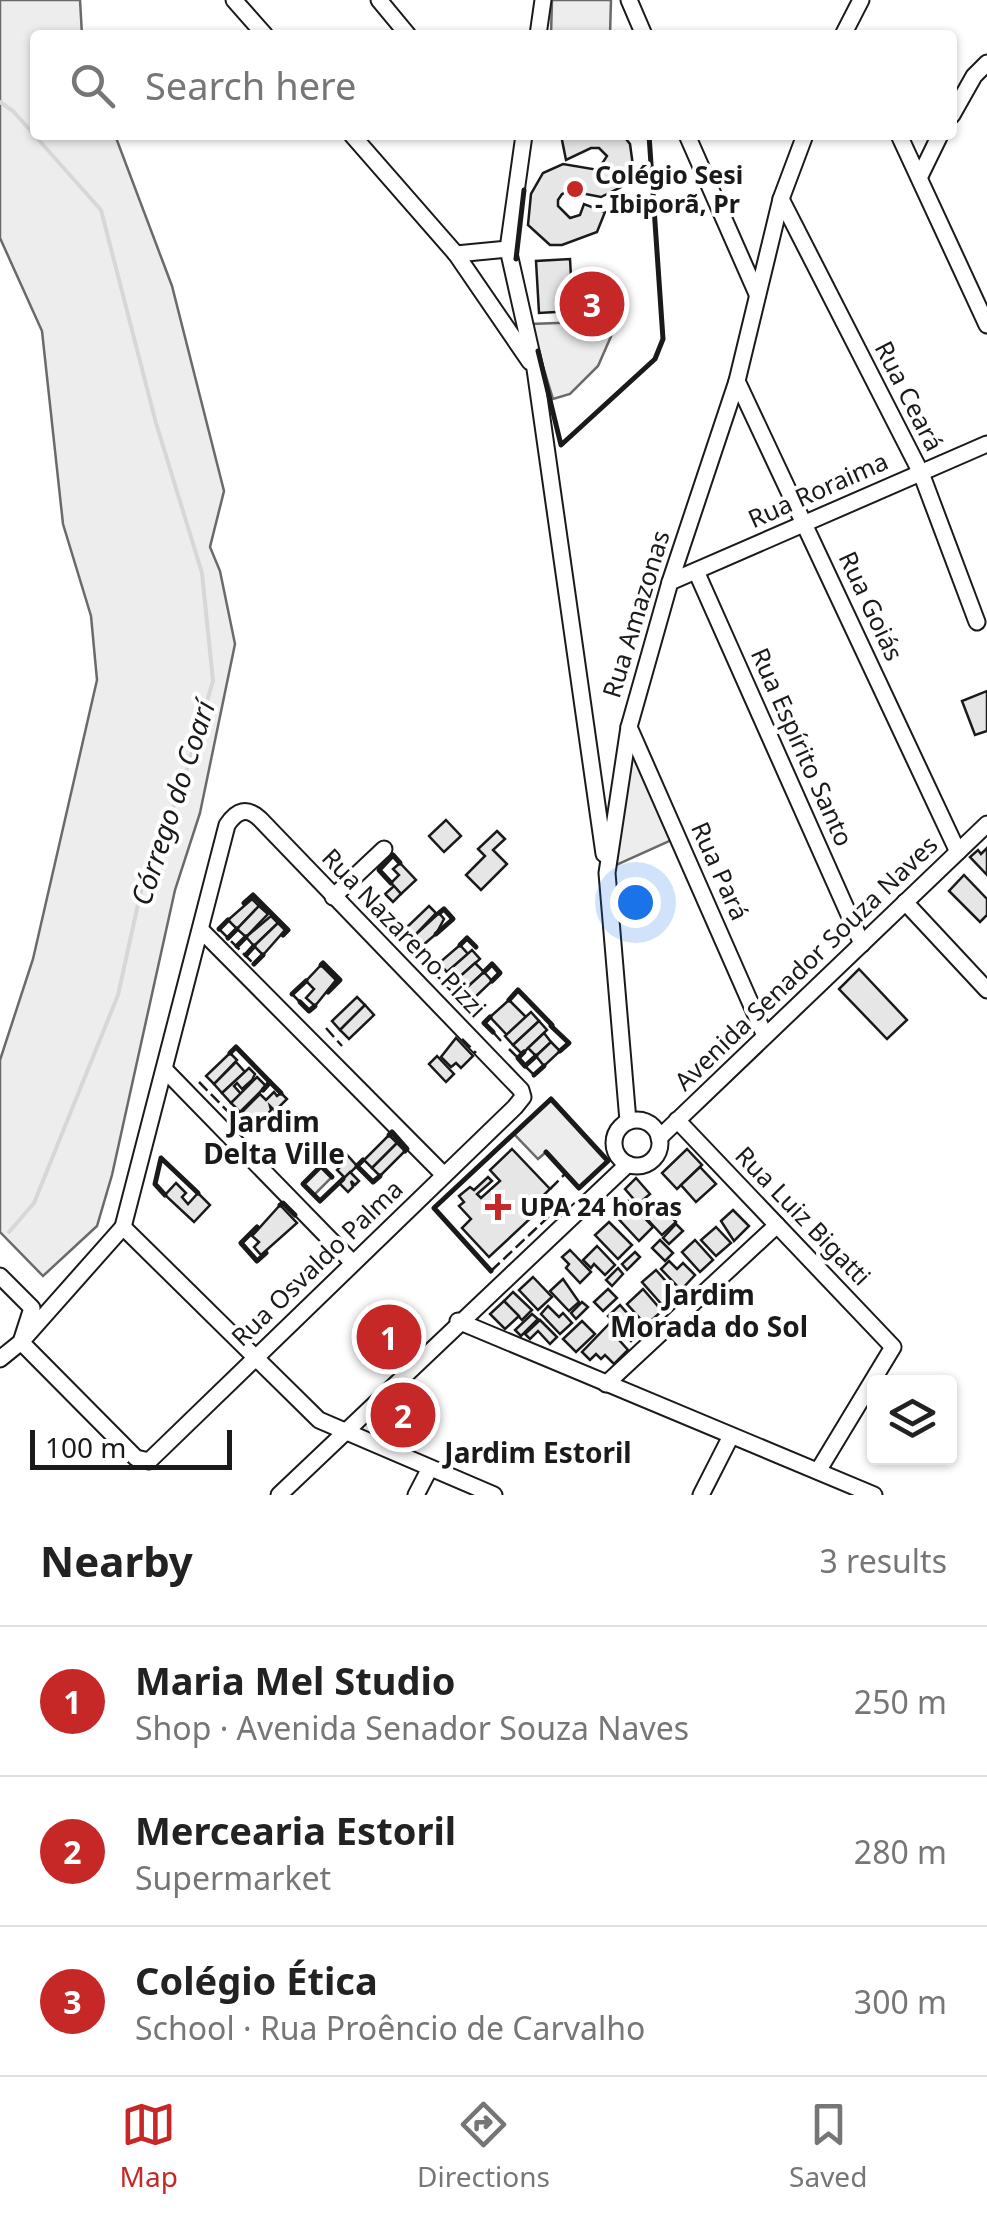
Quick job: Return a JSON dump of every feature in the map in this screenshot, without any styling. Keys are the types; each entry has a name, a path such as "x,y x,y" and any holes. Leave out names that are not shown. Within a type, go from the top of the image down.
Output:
{"street":[{"path":"234,0 261,30"},
{"path":"378,0 404,30"},
{"path":"539,30 542,0"},
{"path":"629,0 642,30"},
{"path":"846,30 861,0"},
{"path":"957,105 974,76 987,63"},
{"path":"356,140 456,254 535,370"},
{"path":"523,140 508,250 535,370 607,873"},
{"path":"690,140 757,294"},
{"name":"Rua Amazonas","path":"628,1122 607,873 629,727 670,582 737,382 782,199 804,140"},
{"path":"901,140 987,325"},
{"path":"920,176 938,140"},
{"name":"Rua Ceará","path":"782,199 920,473 977,622"},
{"path":"456,254 508,250"},
{"name":"Rua Goiás","path":"737,382 958,852"},
{"name":"Rua Roraima","path":"670,582 987,444"},
{"name":"Rua Espírito Santo","path":"696,571 862,944"},
{"name":"Rua Pará","path":"629,727 765,1036"},
{"name":"Rua Nazareno Pizzi","path":"202,931 228,825 243,810 250,811 518,1085 523,1097"},
{"name":"Avenida Senador Souza Naves","path":"659,1138 987,824"},
{"path":"333,897 384,850"},
{"path":"906,902 987,990"},
{"path":"0,1358 21,1342 124,1227 202,931"},
{"path":"202,931 444,1174"},
{"path":"166,1071 353,1263"},
{"name":"Rua Osvaldo Palma","path":"21,1342 144,1462 155,1456 523,1097"},
{"name":"Rua Luiz Bigatti","path":"677,1120 893,1347 818,1470"},
{"path":"628,1122 648,1122 659,1138 657,1154 639,1166 628,1164 617,1154 614,1138 628,1122"},
{"path":"278,1495 628,1164"},
{"path":"606,1384 777,1225"},
{"path":"124,1227 320,1420 494,1495"},
{"path":"0,1276 32,1308 21,1342"},
{"path":"458,1321 874,1495"},
{"path":"701,1495 732,1436"},
{"path":"416,1495 430,1468"}],"shaded area":[{"path":"0,0 80,0 82,30 30,30 30,140 117,140 172,286 224,491 210,547 220,571 235,644 200,813 175,890 112,1175 97,1226 43,1276 0,1232 0,1060 33,959 97,680 91,616 63,524 42,331 0,238"},
{"path":"552,0 611,0 610,30 551,30"},
{"path":"613,321 616,325 598,366 570,394 553,399 530,324"},
{"path":"632,748 674,839 612,867"},
{"path":"551,1099 608,1161 579,1188 546,1152 538,1159 514,1134"},
{"path":"321,1166 332,1177 314,1195 303,1184"}],"building":[{"name":"Colégio Sesi - Ibiporã, Pr","path":"562,140 627,140 633,166 621,187 601,197 570,191 562,194 558,206 570,218 580,215 584,204 605,212 597,232 562,245 550,245 528,225 531,194 543,173 563,164 598,170 607,156 599,148 591,148 566,160"},
{"path":"570,259 573,311 539,313 536,261"},
{"path":"987,691 987,731 975,735 962,701"},
{"path":"446,820 461,836 444,852 429,836"},
{"path":"497,831 505,839 493,850 507,864 481,890 466,875 485,856 478,849"},
{"path":"987,848 987,875 970,857"},
{"path":"400,863 416,880 401,894 391,883 399,875 393,869"},
{"path":"964,875 987,899 987,915 980,922 949,891"},
{"path":"394,886 401,894 393,902 385,894"},
{"path":"252,899 259,906 237,929 228,920"},
{"path":"259,906 268,914 246,937 237,929"},
{"path":"429,906 436,913 413,937 406,928"},
{"path":"439,913 444,919 436,934 422,946 413,937"},
{"path":"271,916 278,923 254,946 246,937"},
{"path":"278,923 285,930 263,955 254,946"},
{"path":"460,945 468,954 447,972 439,963"},
{"path":"472,950 480,959 455,981 447,972"},
{"path":"475,963 484,972 463,991 455,981"},
{"path":"321,965 336,980 315,1006 306,998 314,989 306,981"},
{"path":"859,969 907,1020 887,1039 839,989"},
{"path":"484,972 492,981 472,1000 463,991"},
{"path":"357,997 365,1005 340,1030 332,1021"},
{"path":"509,1000 526,1017 507,1035 490,1017"},
{"path":"365,1005 374,1015 349,1039 340,1030"},
{"path":"531,1012 539,1021 513,1045 505,1036"},
{"path":"539,1021 547,1030 522,1054 513,1045"},
{"path":"544,1033 551,1042 536,1056 528,1048"},
{"path":"456,1038 473,1056 461,1068 456,1063 451,1067 441,1057"},
{"path":"551,1042 560,1051 544,1066 536,1056"},
{"path":"230,1053 237,1060 214,1084 206,1076"},
{"path":"437,1056 454,1074 446,1082 429,1064"},
{"path":"236,1062 245,1072 222,1093 214,1084"},
{"path":"249,1068 255,1074 252,1080 242,1089 237,1083 234,1086 241,1094 231,1103 222,1093"},
{"path":"257,1077 266,1086 240,1112 231,1103"},
{"path":"274,1092 287,1099 275,1111 270,1106 256,1128 241,1113 260,1094 266,1100"},
{"path":"389,1135 397,1143 372,1168 364,1160"},
{"path":"397,1143 405,1151 380,1176 372,1168"},
{"path":"340,1147 357,1166 345,1178 337,1170 344,1163 334,1153"},
{"path":"512,1149 550,1189 528,1210 533,1216 489,1257 462,1228 471,1219 459,1206 464,1202 459,1196 470,1187 474,1190 488,1177 492,1181 477,1194 481,1198 500,1181 490,1170"},
{"path":"687,1149 702,1165 677,1189 662,1173"},
{"path":"700,1167 716,1184 696,1202 681,1185"},
{"path":"350,1172 359,1181 355,1185 351,1181 353,1187 348,1192 339,1183"},
{"path":"636,1178 650,1194 638,1204 625,1189"},
{"path":"176,1183 186,1193 182,1197 188,1204 198,1193 210,1205 194,1222 165,1195"},
{"path":"628,1201 653,1227 639,1241 614,1214"},
{"path":"280,1205 297,1223 261,1255 254,1247 259,1242 252,1236"},
{"path":"662,1207 676,1222 662,1235 648,1220"},
{"path":"733,1210 749,1226 734,1241 721,1221"},
{"path":"609,1222 632,1245 618,1259 595,1235"},
{"path":"676,1224 683,1231 669,1244 663,1238"},
{"path":"716,1227 731,1243 716,1256 701,1240"},
{"path":"660,1240 673,1253 665,1261 652,1248"},
{"path":"695,1240 713,1260 700,1272 682,1252"},
{"path":"597,1246 615,1265 605,1275 583,1260"},
{"path":"570,1250 591,1272 580,1283 562,1257"},
{"path":"635,1252 640,1257 627,1270 622,1264"},
{"path":"669,1261 677,1269 683,1263 695,1275 681,1290 661,1269"},
{"path":"618,1268 623,1274 612,1286 606,1280"},
{"path":"656,1270 677,1294 664,1307 642,1282"},
{"path":"533,1277 552,1297 538,1310 519,1290"},
{"path":"563,1279 579,1302 569,1311 550,1291"},
{"path":"608,1289 617,1298 603,1311 594,1302"},
{"path":"643,1289 662,1311 646,1325 627,1304"},
{"path":"513,1292 532,1310 522,1320 504,1301"},
{"path":"504,1301 519,1316 505,1329 490,1314"},
{"path":"582,1302 588,1307 576,1319 571,1313"},
{"path":"620,1305 642,1330 631,1341 608,1316"},
{"path":"548,1306 572,1323 560,1334 541,1314"},
{"path":"532,1314 538,1319 521,1336 515,1330"},
{"path":"379,1319 399,1340 377,1361 356,1340"},
{"path":"540,1320 557,1337 550,1344 538,1331 530,1339 525,1334"},
{"path":"582,1321 595,1334 576,1352 563,1339"},
{"path":"609,1324 623,1338 620,1341 628,1350 614,1364 605,1355 601,1359 596,1354 590,1360 582,1352"}],"waterway":[{"name":"Córrego do Coarí","path":"0,102 30,130"},
{"name":"Córrego do Coarí","path":"9,1232 34,1203 118,995 142,886 182,785 213,681 202,573 156,423 101,210 39,140"}],"fence":[{"path":"219,929 254,964"},
{"path":"399,935 403,940"},
{"path":"406,944 411,949"},
{"path":"432,970 465,1006"},
{"path":"292,994 300,1002"},
{"path":"326,1028 342,1046"},
{"path":"493,1032 501,1041"},
{"path":"462,1039 476,1053"},
{"path":"509,1049 518,1058"},
{"path":"525,1066 534,1075"},
{"path":"199,1082 250,1134"},
{"path":"550,1189 566,1173"},
{"path":"491,1271 562,1204"}],"wall":[{"path":"538,351 561,445 655,359 663,339 649,140"},
{"path":"516,259 524,190"},
{"path":"391,883 379,870 393,855 400,863"},
{"path":"244,903 253,895 288,930 283,935"},
{"path":"436,934 453,919 444,909 439,913"},
{"path":"219,929 228,920"},
{"path":"228,938 237,929"},
{"path":"237,946 246,937"},
{"path":"460,945 467,938 476,947"},
{"path":"246,955 254,946"},
{"path":"415,953 422,946"},
{"path":"254,964 263,955"},
{"path":"484,972 492,964 500,973 492,981"},
{"path":"321,965 340,980 328,992"},
{"path":"292,994 306,981"},
{"path":"509,1000 518,990 552,1025"},
{"path":"300,1002 309,1011 315,1006"},
{"path":"490,1017 484,1023 493,1032"},
{"path":"551,1026 569,1043 560,1051"},
{"path":"230,1053 236,1047 270,1082"},
{"path":"524,1052 518,1058 525,1066 536,1056"},
{"path":"534,1075 544,1066"},
{"path":"263,1090 270,1082 281,1093"},
{"path":"491,1271 434,1208 551,1099 608,1161 579,1188 546,1152"},
{"path":"389,1135 392,1132 405,1151"},
{"path":"334,1153 303,1184 320,1201 343,1179"},
{"path":"165,1195 155,1184 161,1158 198,1193"},
{"path":"363,1160 357,1166 373,1182 380,1176"},
{"path":"321,1166 332,1177"},
{"path":"280,1205 283,1203 295,1215"},
{"path":"257,1227 241,1243 257,1261 266,1253"}],"place":[{"name":"Colégio Sesi - Ibiporã, Pr","path":"575,189"},
{"name":"Colégio Ética","path":"592,304"},
{"name":"UPA 24 horas","path":"498,1207"},
{"name":"Maria Mel Studio","path":"389,1337"},
{"name":"Mercearia Estoril","path":"403,1415"}],"district":[{"name":"Jardim Delta Ville","path":"274,1138"},
{"name":"Jardim Morada do Sol","path":"709,1311"},
{"name":"Jardim Estoril","path":"538,1453"}]}
